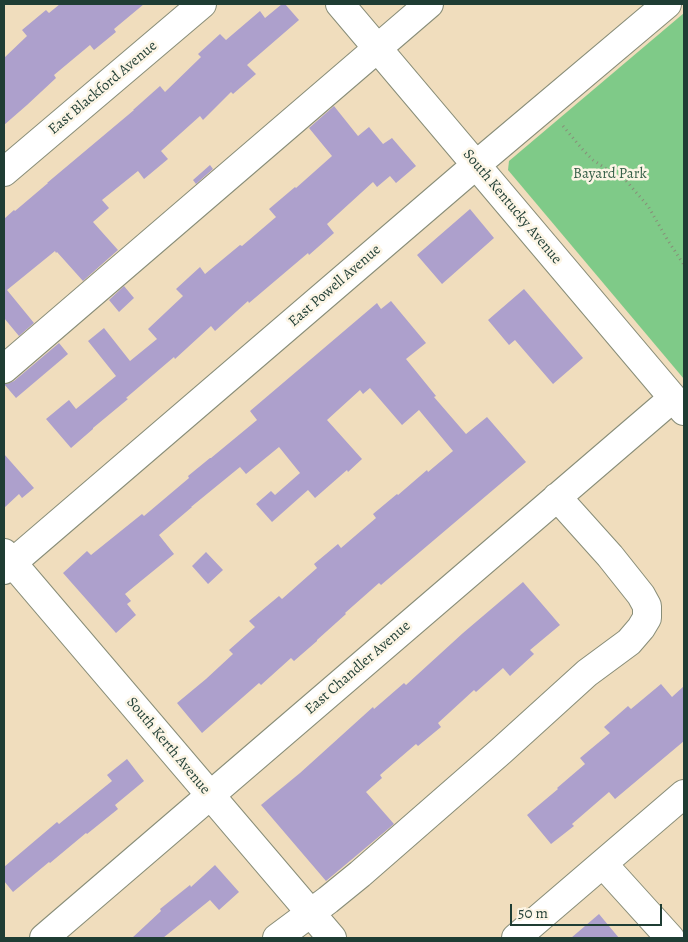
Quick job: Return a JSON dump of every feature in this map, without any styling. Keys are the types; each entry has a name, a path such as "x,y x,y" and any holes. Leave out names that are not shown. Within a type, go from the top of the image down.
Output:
{"street":[{"name":"East Blackford Avenue","path":"4,172 202,4"},
{"name":"South Kentucky Avenue","path":"340,4 678,404"},
{"path":"4,370 429,4"},
{"name":"East Powell Avenue","path":"6,562 667,4"},
{"name":"East Chandler Avenue","path":"44,938 557,497 678,404"},
{"path":"277,938 360,874 588,673 629,642 641,628 647,618 647,606 641,595 610,556 557,497"},
{"name":"South Kerth Avenue","path":"6,562 332,938"},
{"path":"516,938 684,794"},
{"path":"603,864 670,938"},
{"path":"679,938 684,935"}],"path":[{"path":"563,126 593,160 622,176 648,206 684,266"}],"green space":[{"name":"Bayard Park","path":"684,13 684,379 508,170 509,161"}],"building":[{"path":"60,4 144,4 114,29 116,32 94,50 90,45 54,75 56,78 4,125 4,58 27,36 22,30 46,10 49,13"},
{"path":"282,4 285,4 299,20 247,65 256,74 233,94 231,92 203,120 200,116 161,151 168,159 144,179 138,171 102,200 109,208 93,222 118,250 83,281 55,251 7,290 34,323 19,336 4,318 4,219 160,86 165,92 201,57 198,54 220,34 226,40 260,11 265,18"},
{"path":"334,106 358,136 369,127 383,144 392,138 416,166 396,183 390,176 377,187 373,182 327,224 334,233 249,303 248,301 215,331 211,326 175,359 174,357 126,398 128,399 71,448 46,419 69,400 76,409 116,376 88,341 104,328 130,361 157,339 148,329 183,296 176,289 200,267 205,274 240,245 242,246 276,217 269,209 332,156 309,128"},
{"path":"210,165 213,169 196,184 193,180"},
{"path":"470,209 494,238 442,284 417,255"},
{"path":"124,286 134,298 119,312 109,300"},
{"path":"524,289 583,358 553,384 515,340 509,345 488,320"},
{"path":"391,301 426,343 406,359 436,396 434,397 466,434 487,417 526,462 381,585 379,583 294,661 291,658 261,685 259,683 202,733 177,703 233,654 229,650 255,627 249,621 279,596 282,599 317,568 314,564 338,544 341,548 376,518 373,514 453,451 419,410 402,425 370,388 363,394 360,390 327,420 362,459 315,498 308,490 272,522 256,504 271,491 275,495 300,473 279,447 246,474 240,467 159,535 174,554 125,594 131,601 127,604 136,615 116,633 63,573 87,551 91,555 142,514 144,516 189,478 188,476 257,420 250,411 377,303 381,309"},
{"path":"59,343 68,354 16,398 4,384 14,381"},
{"path":"4,454 34,488 22,498 19,494 4,508"},
{"path":"206,552 223,570 208,584 192,566"},
{"path":"523,582 560,625 530,650 534,654 510,676 503,668 476,692 474,690 438,723 441,727 418,746 416,744 380,775 382,778 366,792 394,824 326,881 261,805 300,773 373,707 374,709 404,683 406,685"},
{"path":"661,684 672,697 684,686 684,741 615,799 609,792 572,824 574,826 551,844 527,815 585,764 580,758 610,733 604,727 628,706 631,709"},
{"path":"127,759 144,781 115,805 118,809 13,892 4,881 4,867 57,822 59,824 112,781 107,775"},
{"path":"215,865 239,892 219,910 210,900 163,938 132,938 161,911 160,909 190,885 191,887"},
{"path":"599,914 619,938 571,938"}]}
